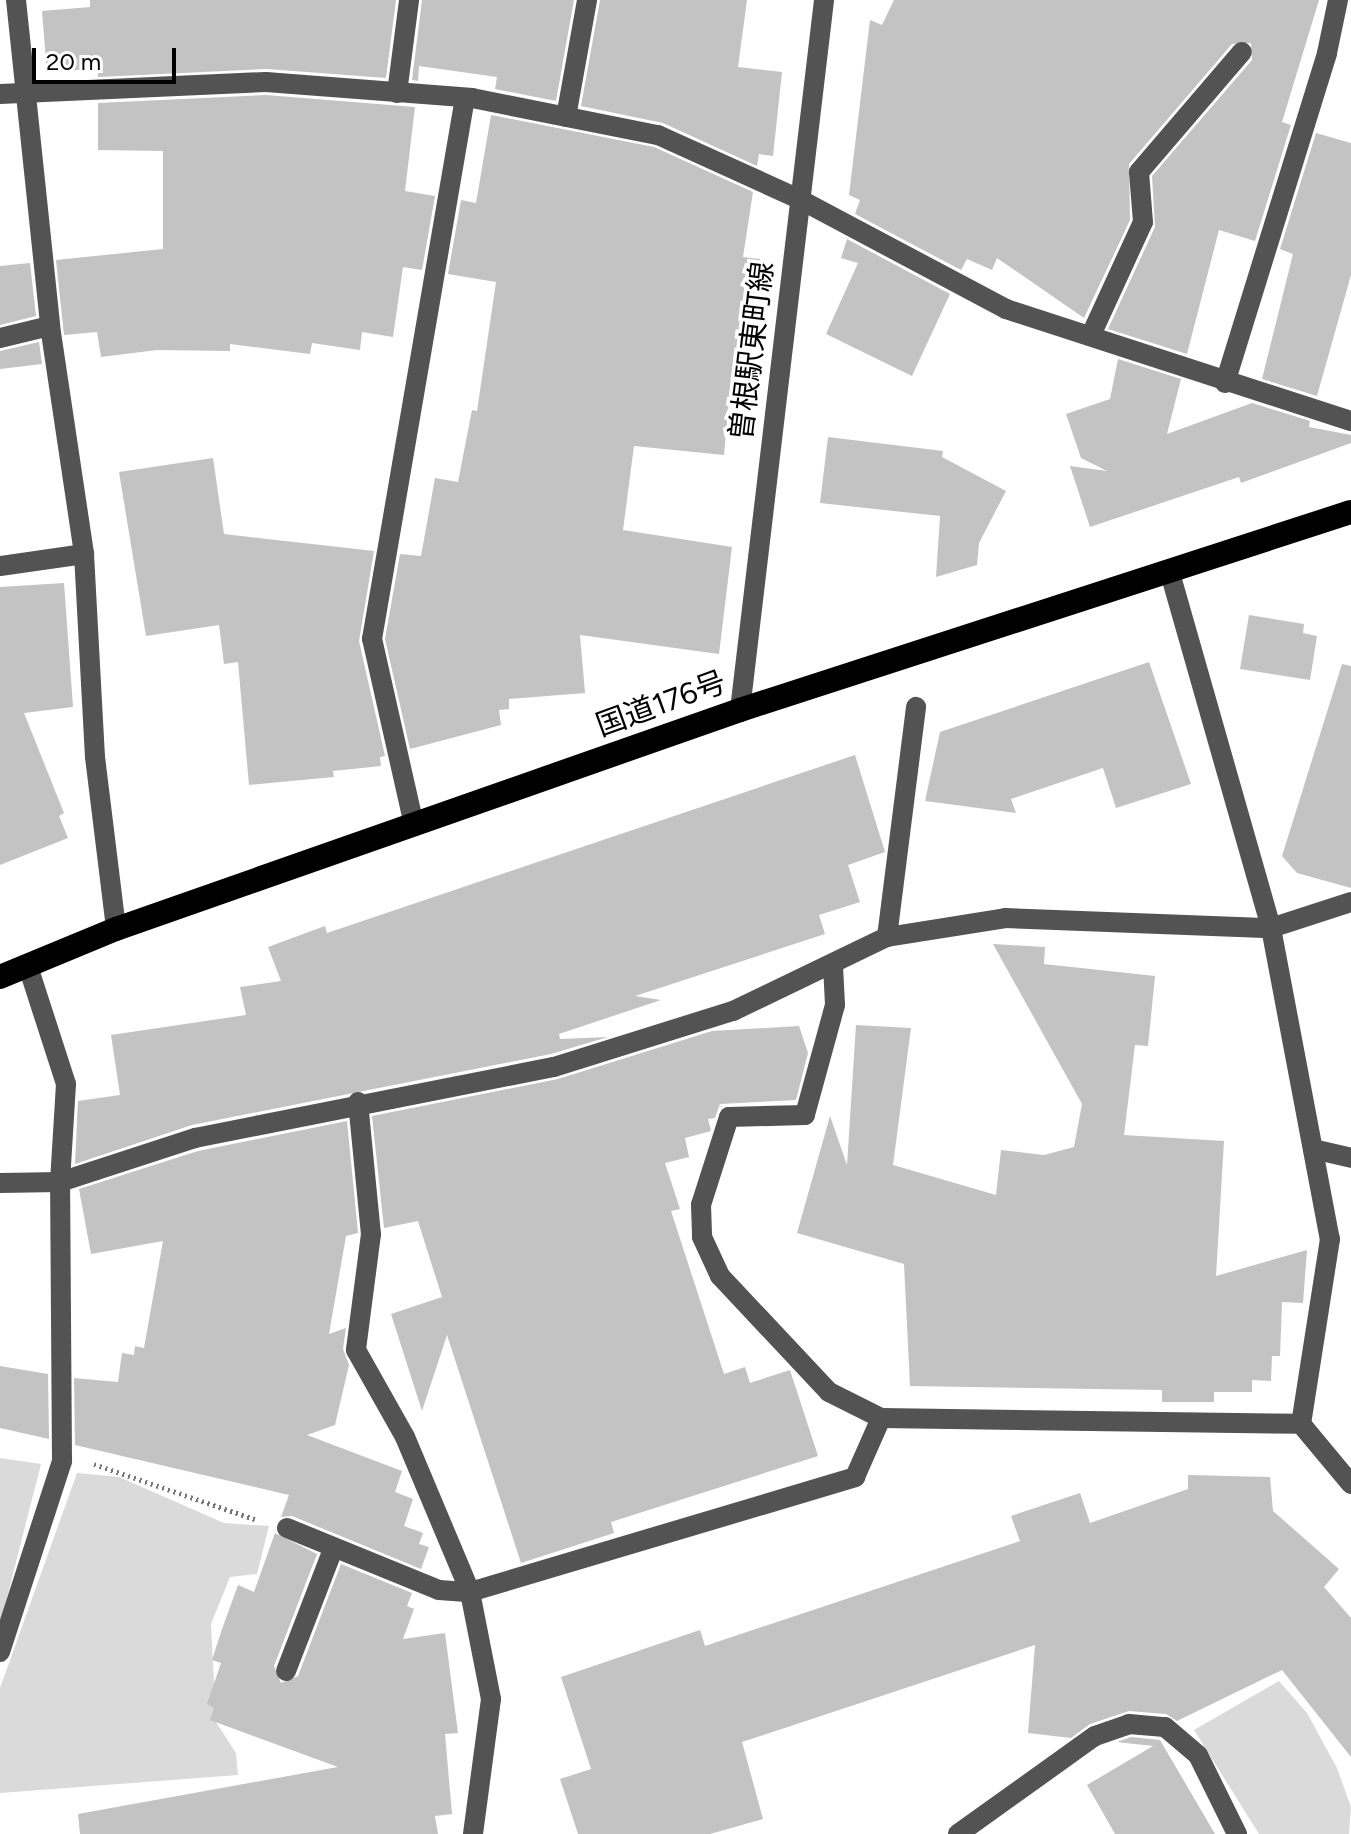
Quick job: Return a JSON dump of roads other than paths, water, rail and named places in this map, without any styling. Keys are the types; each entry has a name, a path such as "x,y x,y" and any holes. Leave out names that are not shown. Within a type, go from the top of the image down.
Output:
{"highway":[{"name":"国道176号","path":"0,977 116,929 740,710 1351,512"}],"street":[{"path":"16,0 23,92 50,326 84,554 95,757 116,929"},
{"path":"397,93 409,0"},
{"path":"566,117 587,0"},
{"name":"曽根駅東町線","path":"740,710 824,0"},
{"path":"1225,383 1327,53 1338,0"},
{"path":"1091,335 1143,222 1139,172 1242,52"},
{"path":"0,94 266,82 465,98 658,135 801,200 1006,309 1091,335 1225,383 1351,421"},
{"path":"414,825 372,639 465,98"},
{"path":"0,338 50,326"},
{"path":"0,566 84,554"},
{"path":"1170,573 1271,928 1330,1239 1301,1424 1351,1484"},
{"path":"887,937 916,707"},
{"path":"0,1183 60,1182 195,1138 358,1102 554,1067 733,1011 833,966 887,937 1005,918 1271,928 1351,902"},
{"path":"0,1652 62,1453 60,1182 66,1084 28,966"},
{"path":"833,966 835,1005 805,1115 729,1117 701,1205 702,1237 720,1276 829,1392 881,1418 1301,1424"},
{"path":"358,1102 371,1234 356,1350 405,1437 470,1592 491,1699 473,1834"},
{"path":"1313,1149 1351,1158"},
{"path":"287,1528 439,1590 470,1592 855,1477 881,1418"},
{"path":"286,1671 333,1549"},
{"path":"958,1834 1095,1736 1129,1724 1165,1727 1198,1755 1237,1834"}]}
